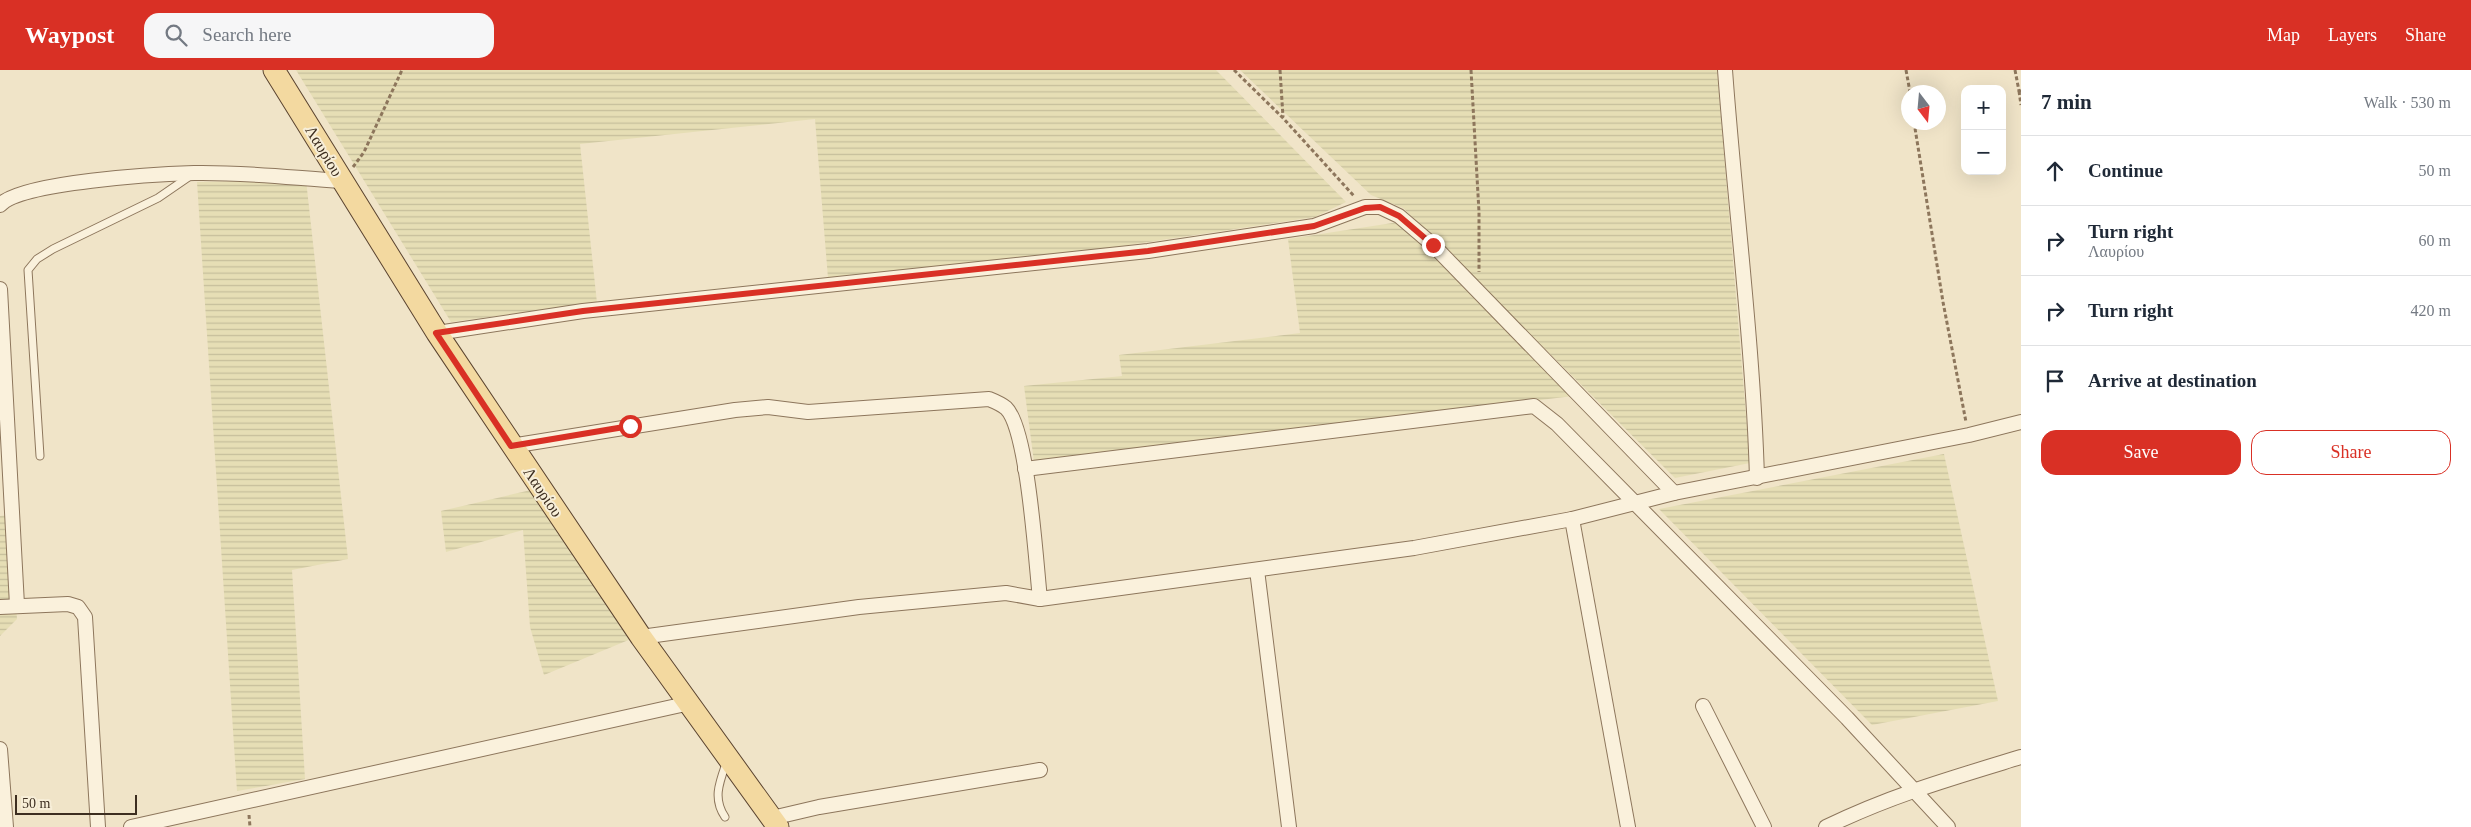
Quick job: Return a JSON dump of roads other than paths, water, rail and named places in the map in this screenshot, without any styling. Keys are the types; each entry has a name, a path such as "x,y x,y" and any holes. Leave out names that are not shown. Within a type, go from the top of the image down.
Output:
{"main road":[{"name":"Λαυρίου","path":"274,70 436,333 511,446 641,637 775,823"}],"street":[{"path":"1725,70 1738,234 1751,344 1757,478"},
{"path":"0,205 23,194 55,184 194,173 342,181"},
{"path":"436,333 583,311 1148,251 1314,226 1365,208 1380,207 1399,216 1433,245 1674,493"},
{"path":"0,289 17,605"},
{"path":"511,446 735,410 768,407 808,412 989,399 1006,408 1018,430 1025,469 1040,599"},
{"path":"1025,469 1534,406 1551,417 1847,718 1948,827"},
{"path":"641,637 860,607 1006,593 1040,599 1414,548 1572,518 1674,493 1969,435 2021,422"},
{"path":"1572,518 1628,827"},
{"path":"1258,570 1289,827"},
{"path":"0,608 17,605 68,604 78,607 85,617 98,827"},
{"path":"131,827 690,703"},
{"path":"1703,706 1764,827"},
{"path":"0,749 6,827"},
{"path":"1826,827 1871,805 1913,789 2021,757"},
{"path":"775,823 836,804 1040,770"}],"lane":[{"path":"40,456 28,270 37,259 53,249 158,198 194,173"},
{"path":"725,817 720,809 718,787 728,757"}]}
